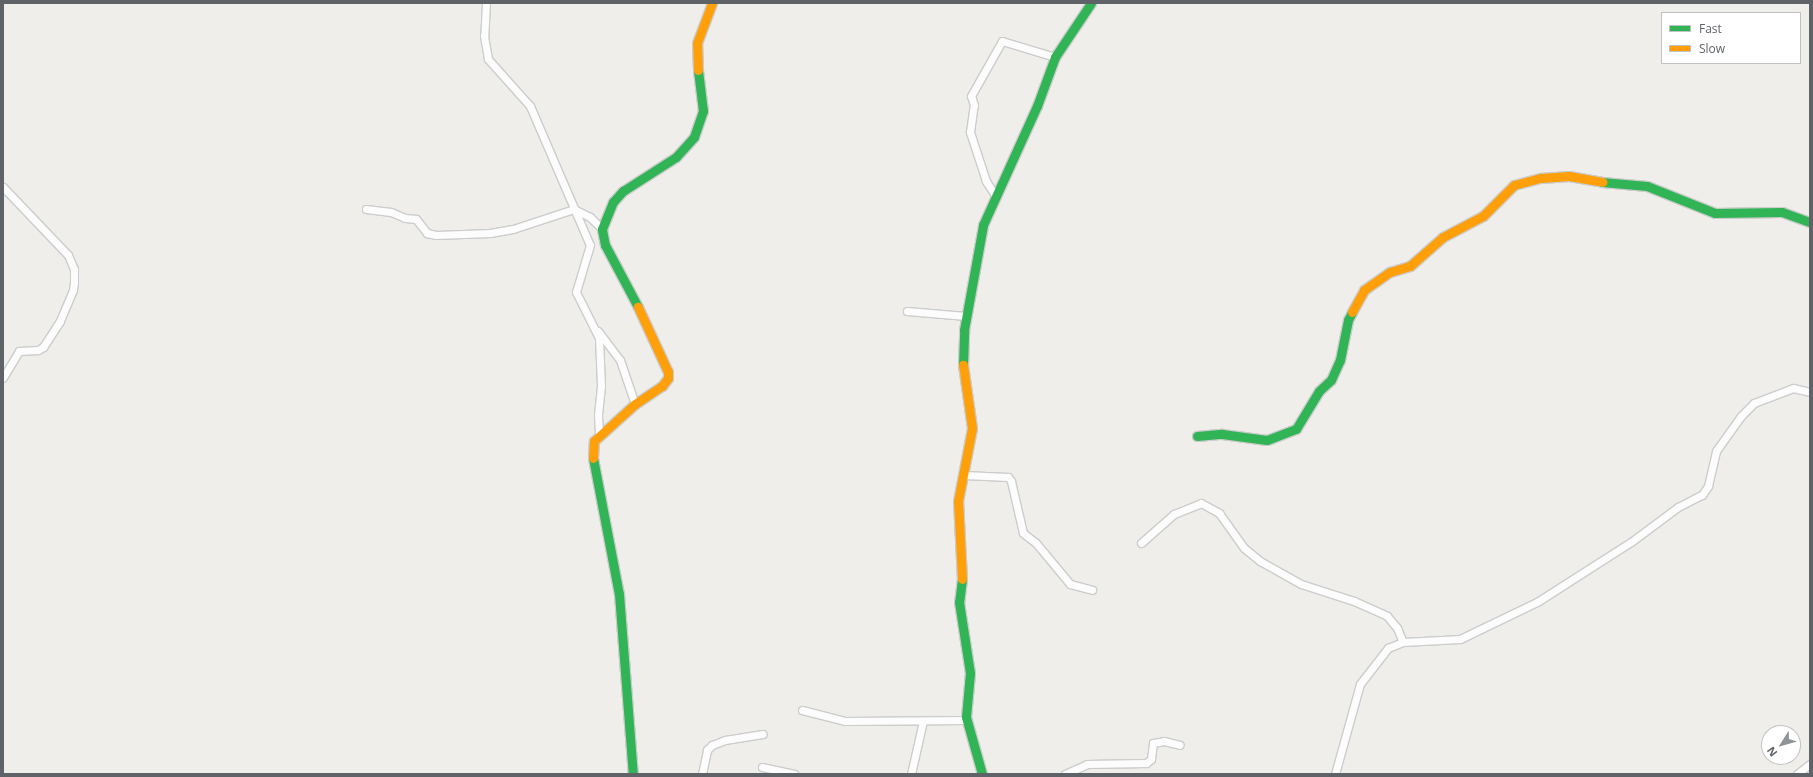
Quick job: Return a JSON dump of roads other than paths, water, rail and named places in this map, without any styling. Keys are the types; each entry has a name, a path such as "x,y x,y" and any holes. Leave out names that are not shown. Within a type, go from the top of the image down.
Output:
{"street":[{"path":"486,3 484,36 488,58 530,106 590,245 576,292 596,328 620,360 635,404"},
{"path":"602,229 613,202 623,191 676,157 694,137 703,111 696,56 697,43 712,3"},
{"path":"982,774 967,720 970,673 959,602 962,574 958,501 972,428 963,355 966,316 976,250 983,225 995,195 1037,106 1055,58 1091,3"},
{"path":"995,195 986,181 970,132 974,105 971,96 1002,41 1055,58"},
{"path":"1197,436 1222,434 1267,440 1296,429 1319,391 1331,380 1340,360 1348,320 1364,290 1390,272 1410,266 1443,237 1483,216 1514,184 1540,178 1569,176 1615,185 1647,186 1716,213 1782,212 1810,222"},
{"path":"3,187 65,251 72,262 74,282 63,315 43,347 38,350 19,351 3,378"},
{"path":"366,209 391,212 405,218 416,219 427,233 436,235 490,233 513,229 574,209 590,217 602,229 609,255 636,302 668,372 668,378 662,386 635,404 599,435 594,441 592,455 619,594 633,774"},
{"path":"907,311 966,316"},
{"path":"596,328 601,351 599,435"},
{"path":"1335,774 1360,684 1382,654 1403,642 1455,640 1537,602 1631,542 1678,507 1702,495 1708,486 1716,451 1754,403 1793,388 1810,392"},
{"path":"964,475 1008,477 1012,481 1026,536 1036,542 1070,584 1092,590"},
{"path":"1141,543 1174,514 1201,503 1219,514 1244,548 1260,562 1301,584 1354,601 1387,616 1397,628 1403,642"},
{"path":"802,710 845,721 967,720"},
{"path":"911,774 923,721"},
{"path":"702,774 707,750 712,745 725,740 764,734"},
{"path":"1065,774 1087,764 1146,763 1151,759 1153,743 1164,741 1180,744"},
{"path":"1796,774 1810,764"},
{"path":"762,767 794,774"}]}
